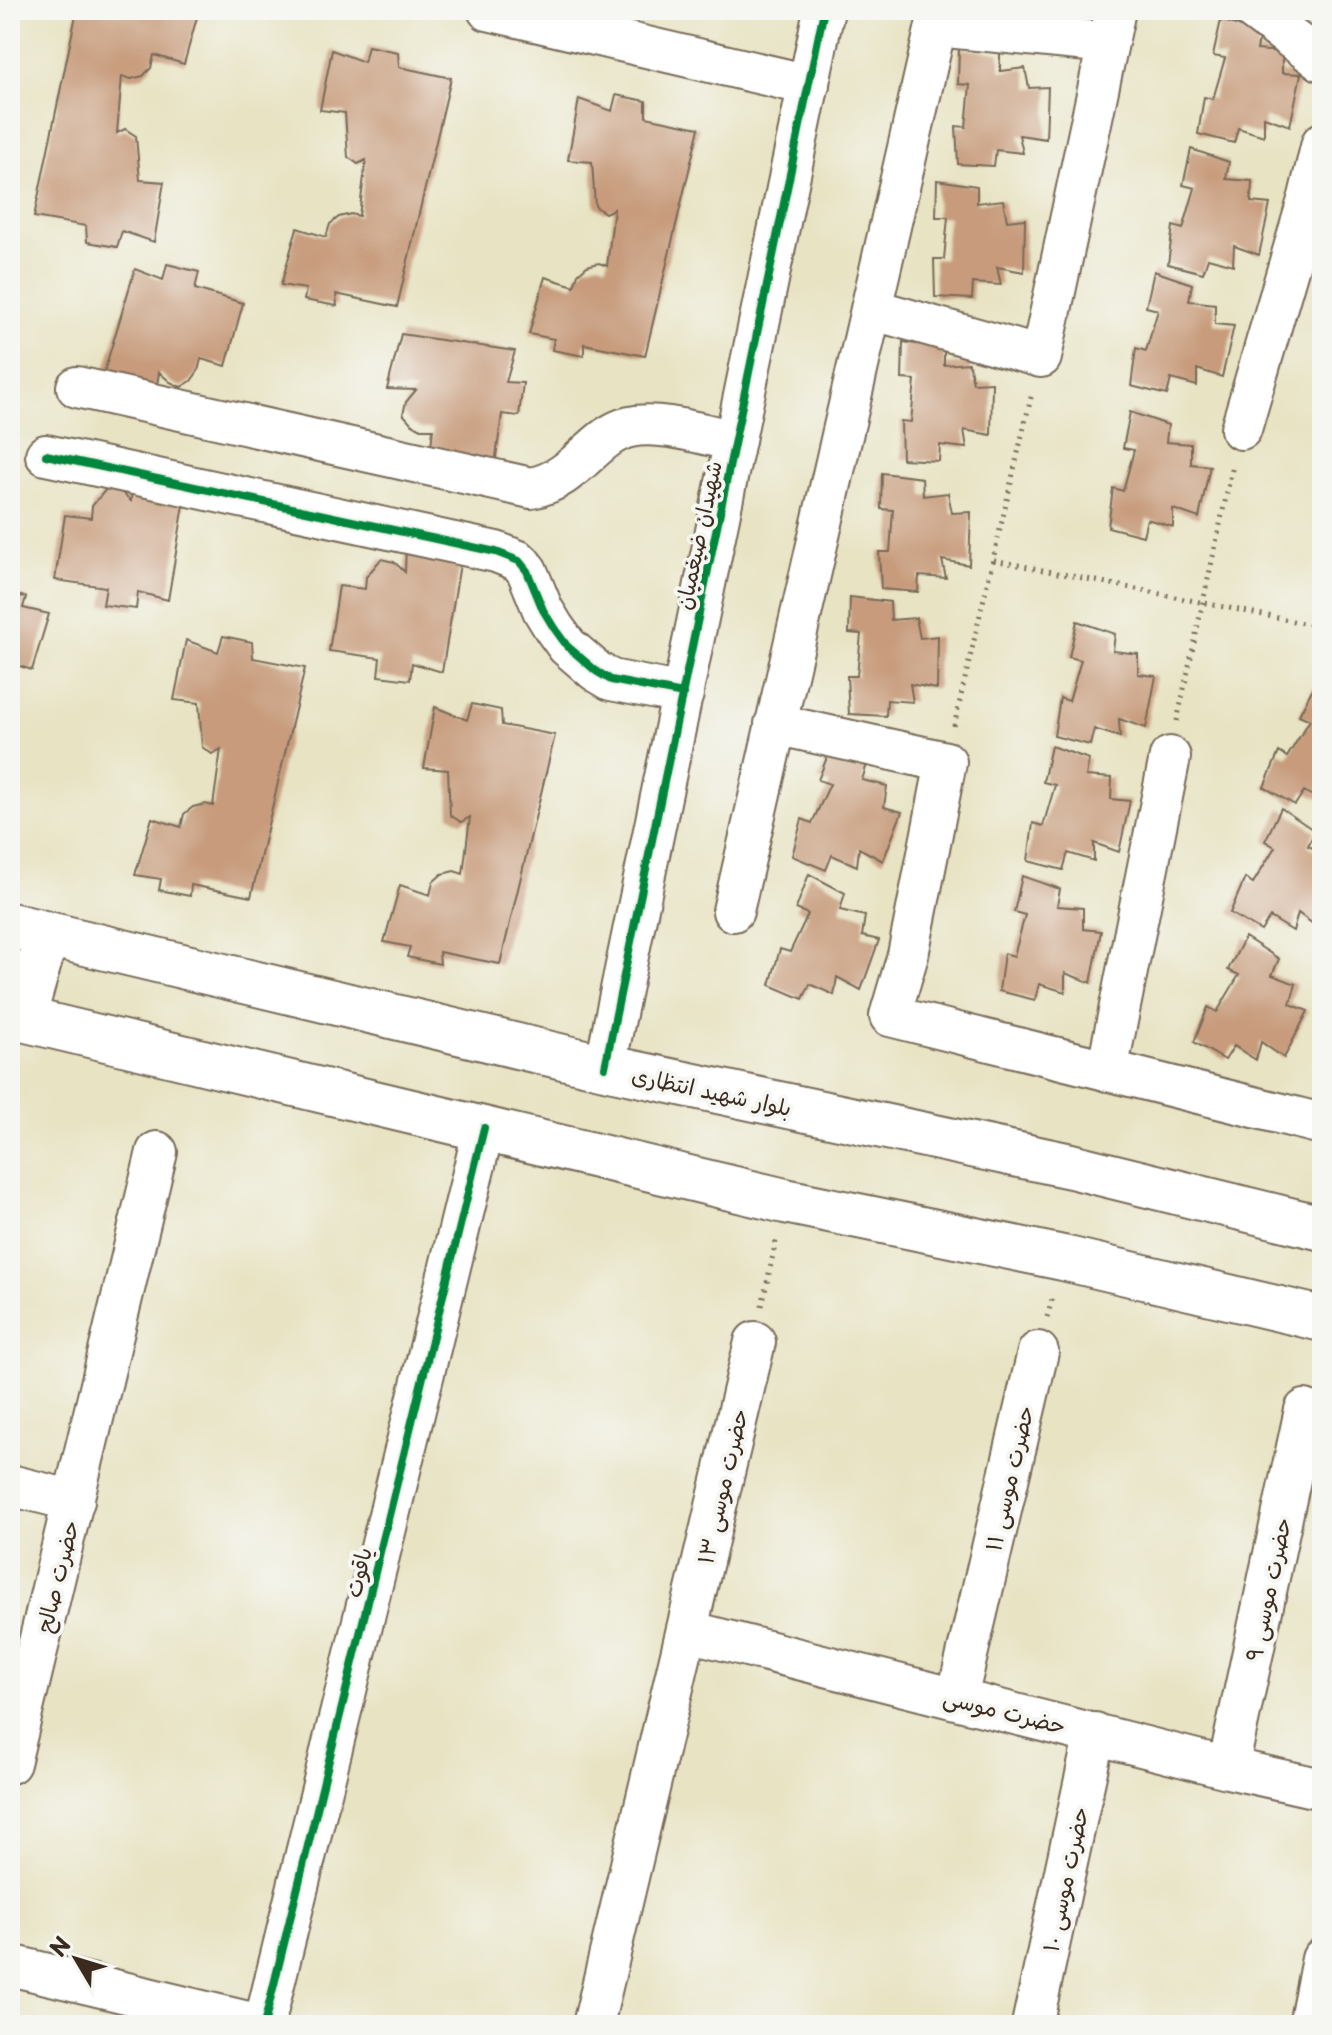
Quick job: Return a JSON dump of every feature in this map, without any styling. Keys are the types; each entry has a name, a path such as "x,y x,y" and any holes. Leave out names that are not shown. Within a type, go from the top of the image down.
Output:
{"main road":[{"name":"بلوار شهید انتظاری","path":"29,929 605,1067 1071,1166 1322,1228"},
{"path":"29,929 16,1018 785,1201 1063,1258 1322,1319"}],"street":[{"path":"488,10 809,85"},
{"name":"شهیدان ضیغمیان","path":"605,1067 824,10"},
{"path":"1253,10 1322,61"},
{"path":"733,911 775,724 936,26 1111,27 1041,357 871,309"},
{"path":"1241,429 1322,143"},
{"path":"77,387 531,488 567,474 594,449 629,427 647,425 735,441"},
{"path":"46,455 496,552 519,561 527,571 549,619 567,646 582,660 611,680 683,694"},
{"path":"775,724 946,762 908,955 890,1016 1322,1124"},
{"path":"1107,1071 1170,757"},
{"name":"یاقوت","path":"262,2025 484,1128"},
{"path":"74,1501 157,1152"},
{"name":"حضرت موسی ۱۳","path":"593,2025 755,1342"},
{"name":"حضرت موسی ۱۱","path":"957,1698 1038,1352"},
{"name":"حضرت موسی ۹","path":"1228,1768 1305,1410"},
{"name":"حضرت صالح","path":"10,1485 74,1501 10,1763"},
{"name":"حضرت موسی","path":"688,1631 1322,1789"},
{"name":"حضرت موسی ۱۰","path":"1032,2025 1095,1733"},
{"path":"1309,2025 1322,1959"},
{"path":"10,1965 262,2025"}],"path":[{"path":"946,762 1041,357"},
{"path":"1170,757 1241,429"},
{"path":"994,560 1322,627"},
{"path":"755,1342 785,1201"},
{"path":"1038,1352 1063,1258"}],"building":[{"path":"77,10 199,10 184,64 154,55 151,68 143,76 131,79 122,76 117,133 125,129 136,136 140,180 164,182 154,242 122,231 117,247 87,242 86,226 34,217"},
{"path":"1221,20 1260,33 1257,50 1282,52 1282,73 1301,74 1290,126 1264,117 1264,136 1238,128 1234,143 1198,134 1204,97 1213,99 1225,58 1213,56"},
{"path":"368,46 398,52 399,67 451,78 397,307 336,294 337,306 304,300 306,289 281,285 297,228 326,237 330,224 339,217 359,216 366,160 358,164 348,157 345,113 320,110 332,50 364,62"},
{"path":"959,48 1000,53 1000,71 1025,68 1029,88 1048,87 1046,139 1019,135 1023,153 996,150 994,166 958,164 956,126 966,127 970,85 958,84"},
{"path":"616,95 646,101 646,117 699,128 645,356 584,344 584,356 552,350 554,339 529,334 545,277 574,286 578,274 587,266 599,263 607,266 614,209 605,213 595,206 592,162 568,160 579,99 612,111"},
{"path":"1191,149 1229,162 1226,179 1252,181 1251,202 1270,204 1259,255 1234,246 1233,265 1208,258 1203,273 1168,264 1173,226 1183,229 1195,188 1183,185"},
{"path":"937,180 977,186 977,203 1003,200 1007,221 1025,219 1024,272 997,267 1001,285 973,283 972,299 935,297 934,259 944,259 948,217 936,217"},
{"path":"167,264 199,272 195,289 243,303 226,366 201,359 191,381 181,387 159,372 155,399 102,379 135,269 163,280"},
{"path":"1154,271 1192,284 1189,301 1215,304 1215,324 1234,326 1222,377 1197,369 1197,386 1171,379 1167,395 1131,386 1136,348 1146,351 1158,310 1146,307"},
{"path":"401,334 515,351 506,382 523,383 519,416 502,414 495,464 430,455 433,429 421,429 403,414 406,402 416,390 387,389"},
{"path":"903,342 944,348 944,365 969,363 973,383 992,382 991,435 964,430 967,448 940,445 939,461 902,459 901,421 911,422 915,380 902,379"},
{"path":"1130,412 1168,425 1166,442 1191,444 1191,464 1210,466 1199,518 1173,509 1173,527 1147,519 1143,536 1108,527 1113,488 1123,491 1134,450 1123,448"},
{"path":"132,472 187,487 168,600 138,592 136,609 103,605 106,587 55,580 65,515 91,518 92,506 107,488 120,491 131,501"},
{"path":"882,473 922,478 923,496 948,493 952,513 971,512 969,565 942,560 946,578 919,576 918,592 881,589 879,552 890,552 893,510 881,509"},
{"path":"406,544 461,558 442,672 412,663 410,680 378,676 380,658 329,651 339,586 365,589 366,577 381,559 394,562 405,572"},
{"path":"10,594 26,597 23,608 49,614 32,670 10,663"},
{"path":"850,597 890,602 891,620 916,618 920,638 938,636 937,689 910,684 913,702 887,700 886,716 849,714 847,676 857,676 861,634 849,633"},
{"path":"1077,621 1115,634 1113,651 1138,654 1138,674 1156,676 1146,728 1119,719 1120,737 1094,729 1090,745 1054,736 1060,698 1069,701 1081,660 1069,657"},
{"path":"223,636 252,642 253,658 305,668 251,897 191,885 190,896 159,890 161,879 135,875 152,818 181,827 184,814 193,807 213,806 221,749 212,754 202,747 199,703 174,700 186,640 218,652"},
{"path":"1316,682 1322,686 1322,801 1304,791 1295,805 1264,787 1279,752 1287,757 1310,720 1299,715"},
{"path":"472,704 501,710 502,725 555,735 500,964 439,952 440,964 407,957 410,947 384,942 400,885 430,895 433,882 442,874 454,871 463,874 470,817 461,822 450,815 448,770 424,768 435,707 467,720"},
{"path":"832,745 867,764 862,780 887,786 884,807 902,812 883,861 859,848 857,866 832,855 826,870 792,856 802,819 812,823 830,784 818,780"},
{"path":"1051,746 1089,759 1086,776 1112,778 1111,799 1130,801 1119,852 1094,843 1094,861 1068,853 1063,870 1028,861 1033,823 1043,826 1055,785 1043,782"},
{"path":"1281,808 1315,831 1308,846 1322,852 1320,929 1298,913 1293,931 1270,917 1261,931 1230,913 1245,878 1253,883 1275,847 1265,841"},
{"path":"809,874 845,893 840,910 865,916 862,936 879,940 861,990 837,977 834,995 810,984 803,999 770,985 780,949 790,952 808,914 796,909"},
{"path":"1022,876 1060,889 1057,906 1083,908 1083,929 1101,931 1091,983 1065,973 1065,992 1039,984 1035,1000 999,991 1004,953 1014,956 1025,915 1014,912"},
{"path":"1245,937 1279,959 1272,975 1296,984 1290,1004 1308,1011 1284,1058 1261,1042 1256,1060 1234,1046 1225,1060 1194,1042 1208,1007 1217,1012 1239,975 1228,970"}],"cycle path":[{"path":"605,1067 824,10"},
{"path":"46,455 496,552 519,561 527,571 554,628 567,646 596,671 611,680 683,694"},
{"path":"264,2025 484,1128"}]}
